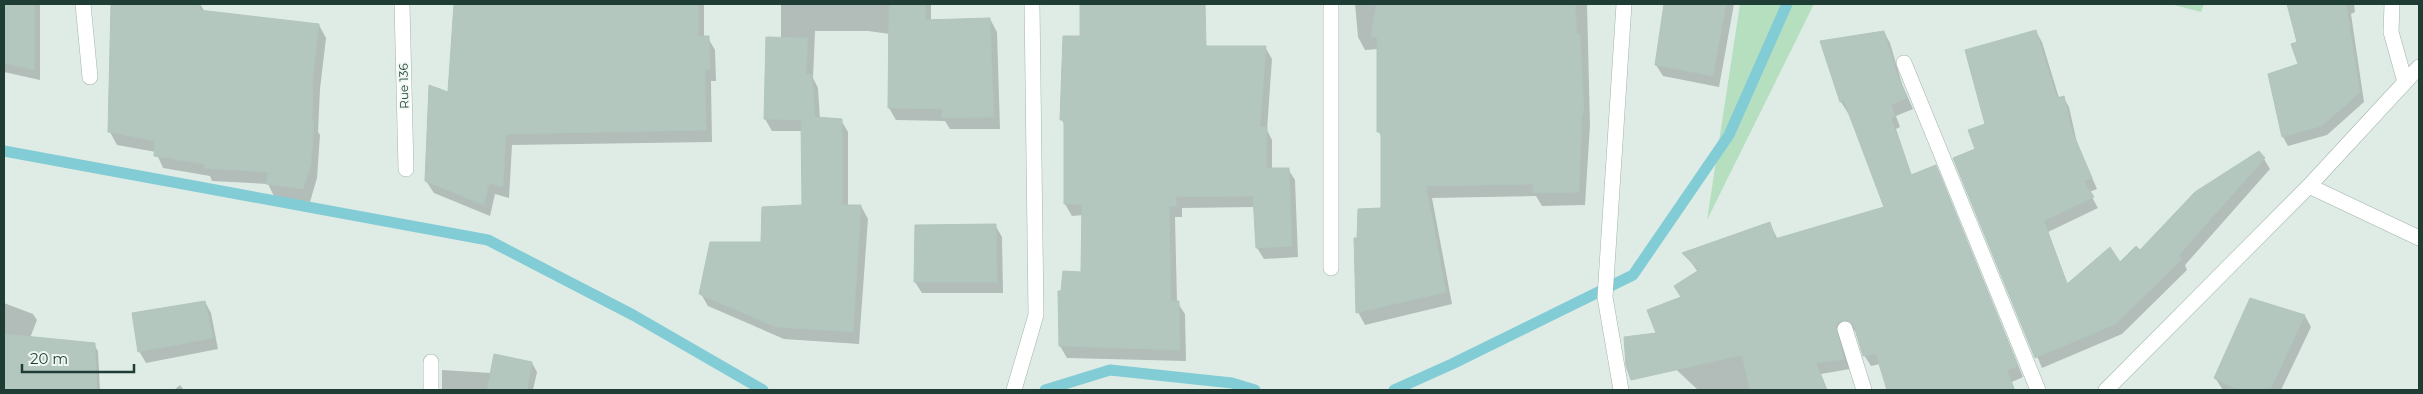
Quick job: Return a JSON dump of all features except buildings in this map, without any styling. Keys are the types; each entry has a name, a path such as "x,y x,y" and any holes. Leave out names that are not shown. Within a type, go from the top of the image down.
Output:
{"street":[{"path":"83,4 90,77"},
{"name":"Rue 136","path":"402,4 406,169"},
{"path":"1014,390 1036,315 1032,4"},
{"path":"1331,4 1331,268"},
{"path":"1621,390 1605,298 1624,4"},
{"path":"2392,4 2391,32 2405,82"},
{"path":"1904,62 2038,390"},
{"path":"2106,390 2309,186 2419,67"},
{"path":"2309,186 2419,238"},
{"path":"1844,329 1864,390"},
{"path":"431,390 432,362"}],"green space":[{"path":"1740,4 1814,4 1707,220"},
{"path":"2170,4 2204,4 2201,12"}],"waterway":[{"path":"1394,390 1452,364 1633,275 1729,135 1787,4"},
{"path":"4,151 488,240 633,315 763,390"},
{"path":"1045,390 1110,370 1232,383 1255,390"}]}
